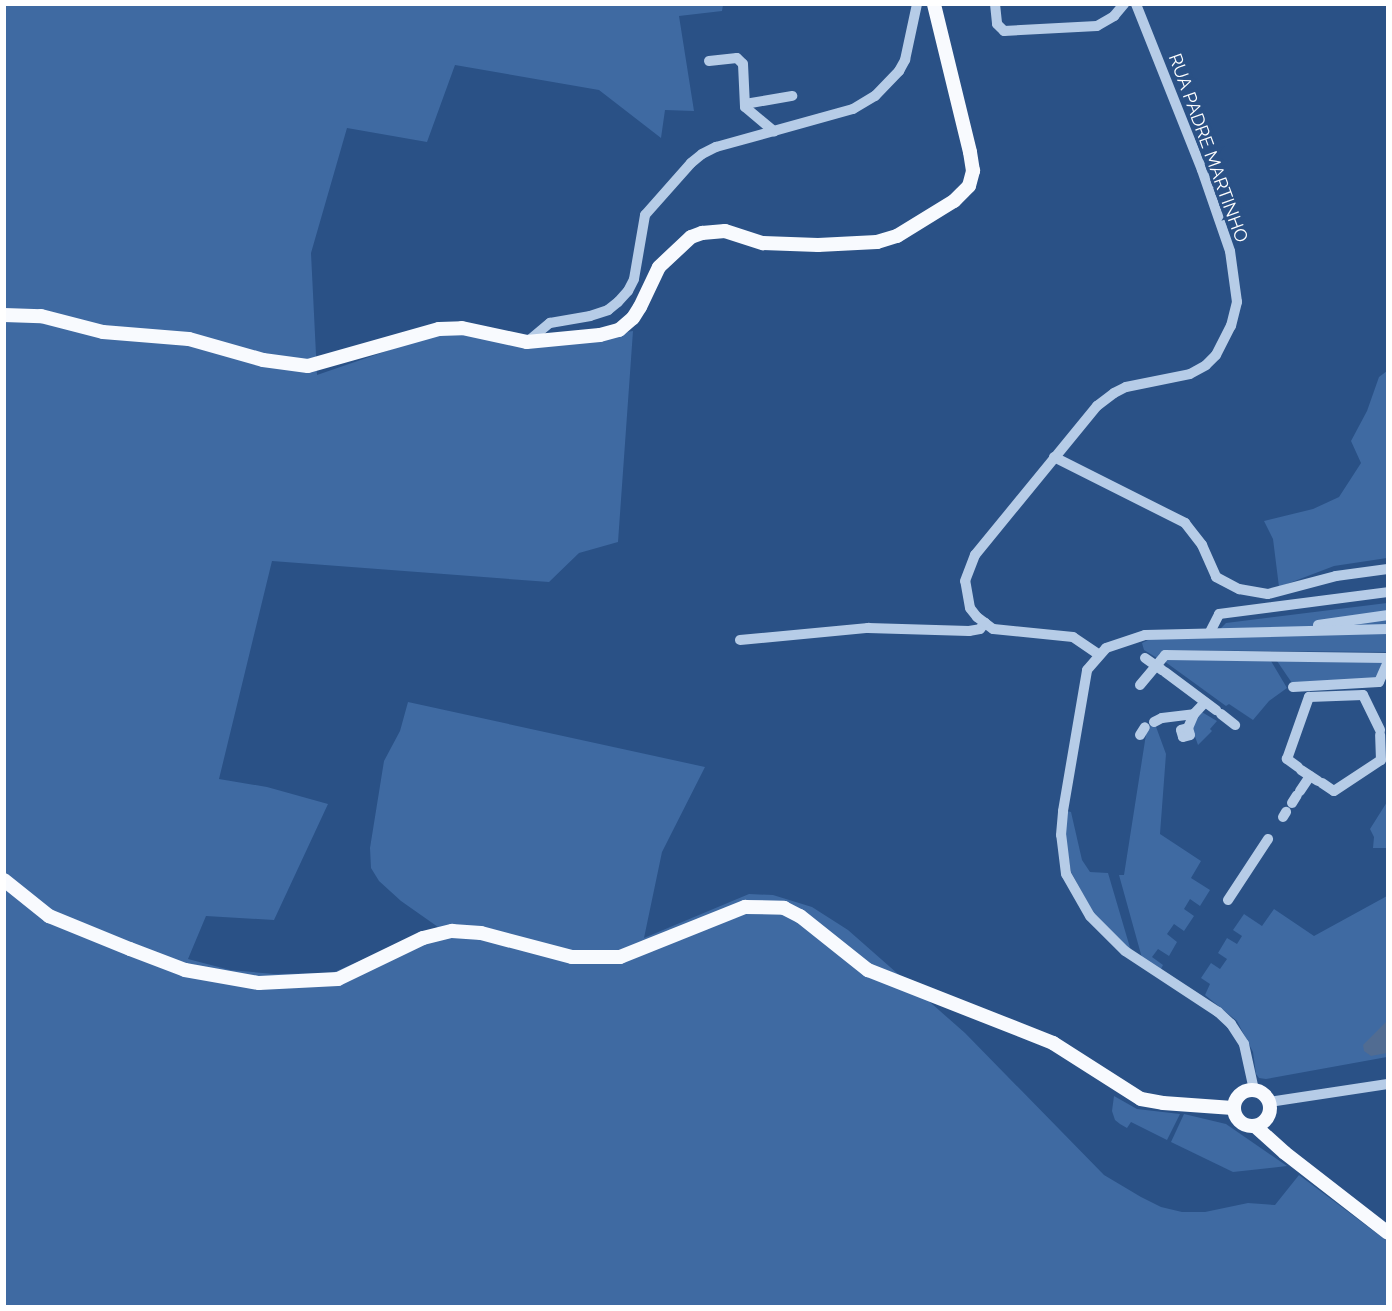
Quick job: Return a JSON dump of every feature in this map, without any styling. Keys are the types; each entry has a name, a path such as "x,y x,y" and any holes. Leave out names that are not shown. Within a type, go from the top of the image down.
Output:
{"main road":[{"path":"4,315 41,316 103,332 189,339 263,360 308,366 439,329 462,328 527,342 619,330 637,313 659,267 681,244 702,233 725,231 763,243 877,242 897,236 954,201 969,186 973,171 934,4"},
{"path":"4,880 50,916 130,950 185,970 259,983 338,979 423,938 452,930 481,933 572,957 620,957 745,907 784,908 800,916 868,970 1053,1043 1141,1099 1163,1103 1233,1107"},
{"path":"1256,1126 1268,1117 1269,1102 1264,1094 1254,1090 1240,1094 1233,1107 1235,1117 1242,1124 1256,1126 1285,1153 1388,1233"}],"street":[{"path":"527,342 550,322 608,310 623,297 628,291 638,265 645,215 691,162 716,147 853,109 875,96 899,71 905,60 916,4"},
{"path":"995,4 997,24 1004,31 1097,26 1114,16 1124,4"},
{"name":"RUA PADRE MARTINHO","path":"985,623 970,608 966,598 965,581 968,568 975,555 1097,406 1114,393 1190,374 1206,365 1216,355 1231,326 1237,302 1230,251 1202,170 1136,4"},
{"path":"709,61 736,58 743,64 745,107 774,130"},
{"path":"745,104 792,96"},
{"path":"1054,457 1185,523 1202,545 1216,576 1239,589 1268,594 1336,576 1388,568"},
{"path":"1210,632 1219,614 1388,592"},
{"path":"1285,632 1303,627 1388,615"},
{"path":"740,640 868,628 969,631 980,629 985,623 1006,632 1073,637 1098,654"},
{"path":"1254,1090 1244,1044 1231,1024 1218,1012 1125,951 1090,916 1066,874 1061,835 1063,811 1087,670 1098,654 1106,648 1145,635 1388,629"},
{"path":"1140,685 1161,669 1165,655 1388,660 1379,682 1293,687"},
{"path":"1145,658 1235,724"},
{"path":"1364,695 1382,739 1384,760 1334,791 1287,759 1310,697 1364,695"},
{"path":"1188,728 1194,714 1205,702"},
{"path":"1146,728 1162,718 1194,714"},
{"path":"1291,805 1310,776"},
{"path":"1228,900 1269,839"},
{"path":"1269,1102 1388,1084"}],"shaded area":[{"path":"5,5 723,5 722,11 679,16 694,111 665,110 661,138 599,90 455,65 427,142 347,128 311,253 317,375 436,334 449,333 540,345 633,331 618,542 579,553 549,582 272,561 219,779 267,787 328,804 274,920 206,916 188,959 230,970 274,974 332,973 438,927 401,901 379,881 371,868 370,848 384,761 400,731 408,702 705,767 662,852 644,938 749,894 773,895 812,907 848,930 965,1033 1104,1175 1141,1197 1161,1207 1182,1212 1205,1212 1248,1203 1275,1205 1299,1175 1387,1241 1387,1306 5,1306"},
{"path":"1387,371 1387,558 1334,566 1279,587 1273,539 1264,521 1313,509 1339,497 1361,463 1351,441 1367,411 1379,377"},
{"path":"1387,603 1387,652 1163,650 1157,658 1144,650 1142,643 1152,638 1212,637 1226,623"},
{"path":"1167,659 1271,661 1287,688 1269,701 1253,720 1229,704 1226,706 1164,661"},
{"path":"1277,661 1383,662 1375,681 1294,686"},
{"path":"1200,711 1217,721 1210,729 1212,731 1198,745 1192,728"},
{"path":"1155,724 1166,754 1160,834 1201,861 1191,878 1210,890 1200,906 1190,899 1184,909 1194,916 1184,931 1174,924 1167,934 1177,942 1169,956 1158,949 1152,957 1163,965 1161,969 1142,958 1119,875 1124,875 1147,728"},
{"path":"1387,802 1387,848 1373,848 1374,837 1370,829"},
{"path":"1067,811 1071,812 1082,860 1090,872 1108,873 1131,951 1094,914 1071,872 1065,836"},
{"path":"1387,896 1387,1057 1266,1079 1259,1078 1256,1074 1253,1052 1237,1021 1205,995 1210,984 1201,978 1211,963 1220,969 1227,959 1218,953 1227,938 1237,944 1242,936 1233,930 1244,914 1262,926 1274,909 1314,936"},
{"path":"1387,1021 1387,1053 1371,1056 1364,1051 1363,1045"},
{"path":"1114,1096 1137,1109 1180,1114 1167,1140 1131,1122 1127,1128 1115,1120 1112,1111"},
{"path":"1184,1114 1226,1124 1287,1166 1233,1172 1171,1142"}]}
